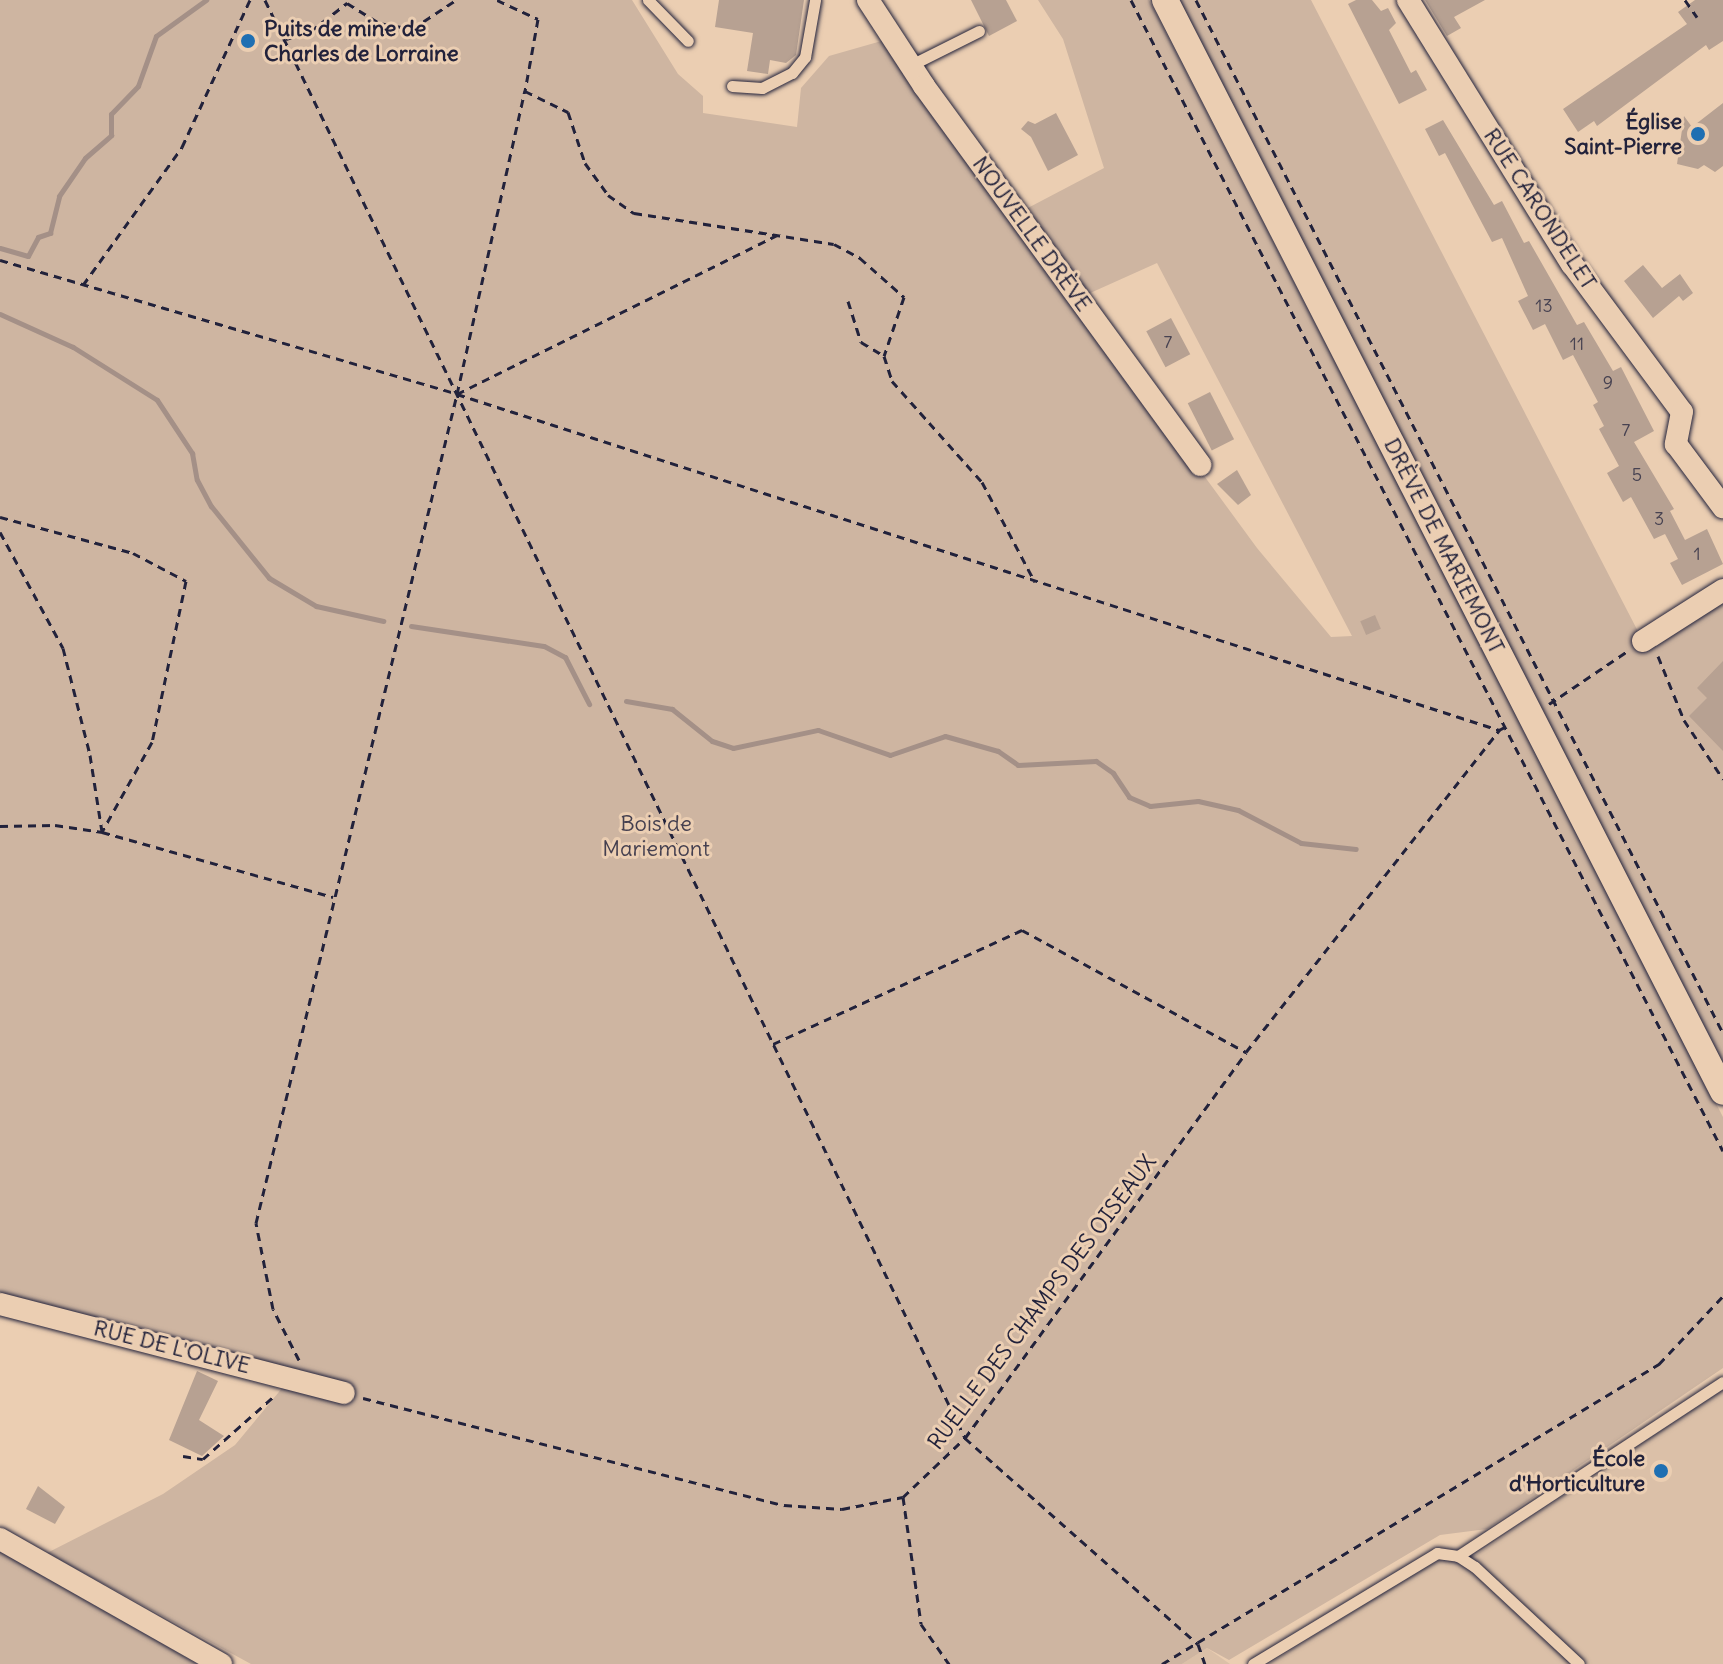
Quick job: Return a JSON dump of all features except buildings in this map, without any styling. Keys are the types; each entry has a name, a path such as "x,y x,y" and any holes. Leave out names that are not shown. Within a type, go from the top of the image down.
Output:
{"street":[{"name":"NOUVELLE DRÈVE","path":"868,0 911,65 1200,465"},
{"name":"DRÈVE DE MARIEMONT","path":"1165,0 1723,1092"},
{"name":"RUE CARONDELET","path":"1408,0 1572,264 1682,412 1676,444 1723,507"},
{"path":"1646,639 1723,590"},
{"name":"RUE DE L'OLIVE","path":"0,1304 344,1393"},
{"path":"0,1539 221,1664"}],"lane":[{"path":"648,0 688,41"},
{"path":"732,86 762,88 792,73 805,57 815,0"},
{"path":"911,65 979,31"},
{"path":"1253,1664 1425,1557 1458,1556 1723,1382"},
{"path":"1458,1556 1579,1664"}],"path":[{"path":"83,286 182,147 250,0"},
{"path":"265,0 965,1438 1198,1644 1205,1664"},
{"path":"285,40 311,31 347,3 379,23 412,29 456,0"},
{"path":"183,1456 203,1459 301,1380 273,1309 256,1223 457,394 525,91 538,19 497,0"},
{"path":"1131,0 1723,1151"},
{"path":"1196,0 1723,1033"},
{"path":"1685,0 1697,17"},
{"path":"525,91 568,112 585,163 608,195 634,213 834,244 860,258 904,297 884,356 892,381 982,482 1035,582"},
{"path":"457,394 779,234"},
{"path":"0,260 457,394 1499,730"},
{"path":"848,301 861,342 884,356"},
{"path":"0,517 133,553 186,581 152,742 102,832"},
{"path":"0,532 63,648 90,755 102,832"},
{"path":"1646,639 1684,720 1723,779"},
{"name":"RUELLE DES CHAMPS DES OISEAUX","path":"903,1497 965,1438 1246,1052 1499,730 1531,716 1646,639"},
{"path":"0,826 102,832 333,897"},
{"path":"773,1044 1022,930 1246,1052"},
{"path":"1162,1664 1659,1364 1723,1296"},
{"path":"344,1393 784,1505 842,1509 903,1497 921,1624 949,1664"}],"shaded area":[{"name":"École d'Horticulture","path":"1723,1388 1723,1664 1269,1664 1432,1562 1476,1555"},
{"path":"1207,1648 1230,1664 1182,1664"}],"green space":[{"name":"Bois de Mariemont","path":"0,0 632,0 678,74 703,96 703,113 797,127 801,88 829,56 885,40 1257,548 1331,637 1352,636 1157,263 1088,294 1024,210 1104,168 1063,39 1038,0 1149,0 1723,1117 1723,1368 1487,1529 1440,1535 1229,1660 1207,1648 1182,1664 251,1664 47,1553 163,1494 235,1445 288,1381 0,1308"},
{"path":"1165,0 1311,0 1643,641 1723,590 1723,1092"},
{"path":"0,1542 86,1599 197,1664 0,1664"}],"waterway":[{"path":"0,248 28,256 38,237 50,233 59,196 85,158 111,135 111,114 138,86 156,36 206,0"},
{"path":"0,314 73,347 157,400 192,453 197,480 211,506 269,578 316,606 383,621"},
{"path":"411,626 544,646 565,657 589,704"},
{"path":"626,701 672,709 712,741 733,748 818,730 890,755 945,736 998,751 1018,765 1096,761 1113,773 1129,797 1150,806 1198,801 1238,810 1301,843 1356,849"}],"place":[{"name":"Puits de mine de Charles de Lorraine","path":"248,41"},
{"name":"Église Saint-Pierre","path":"1698,134"},
{"name":"École d'Horticulture","path":"1661,1471"}]}
